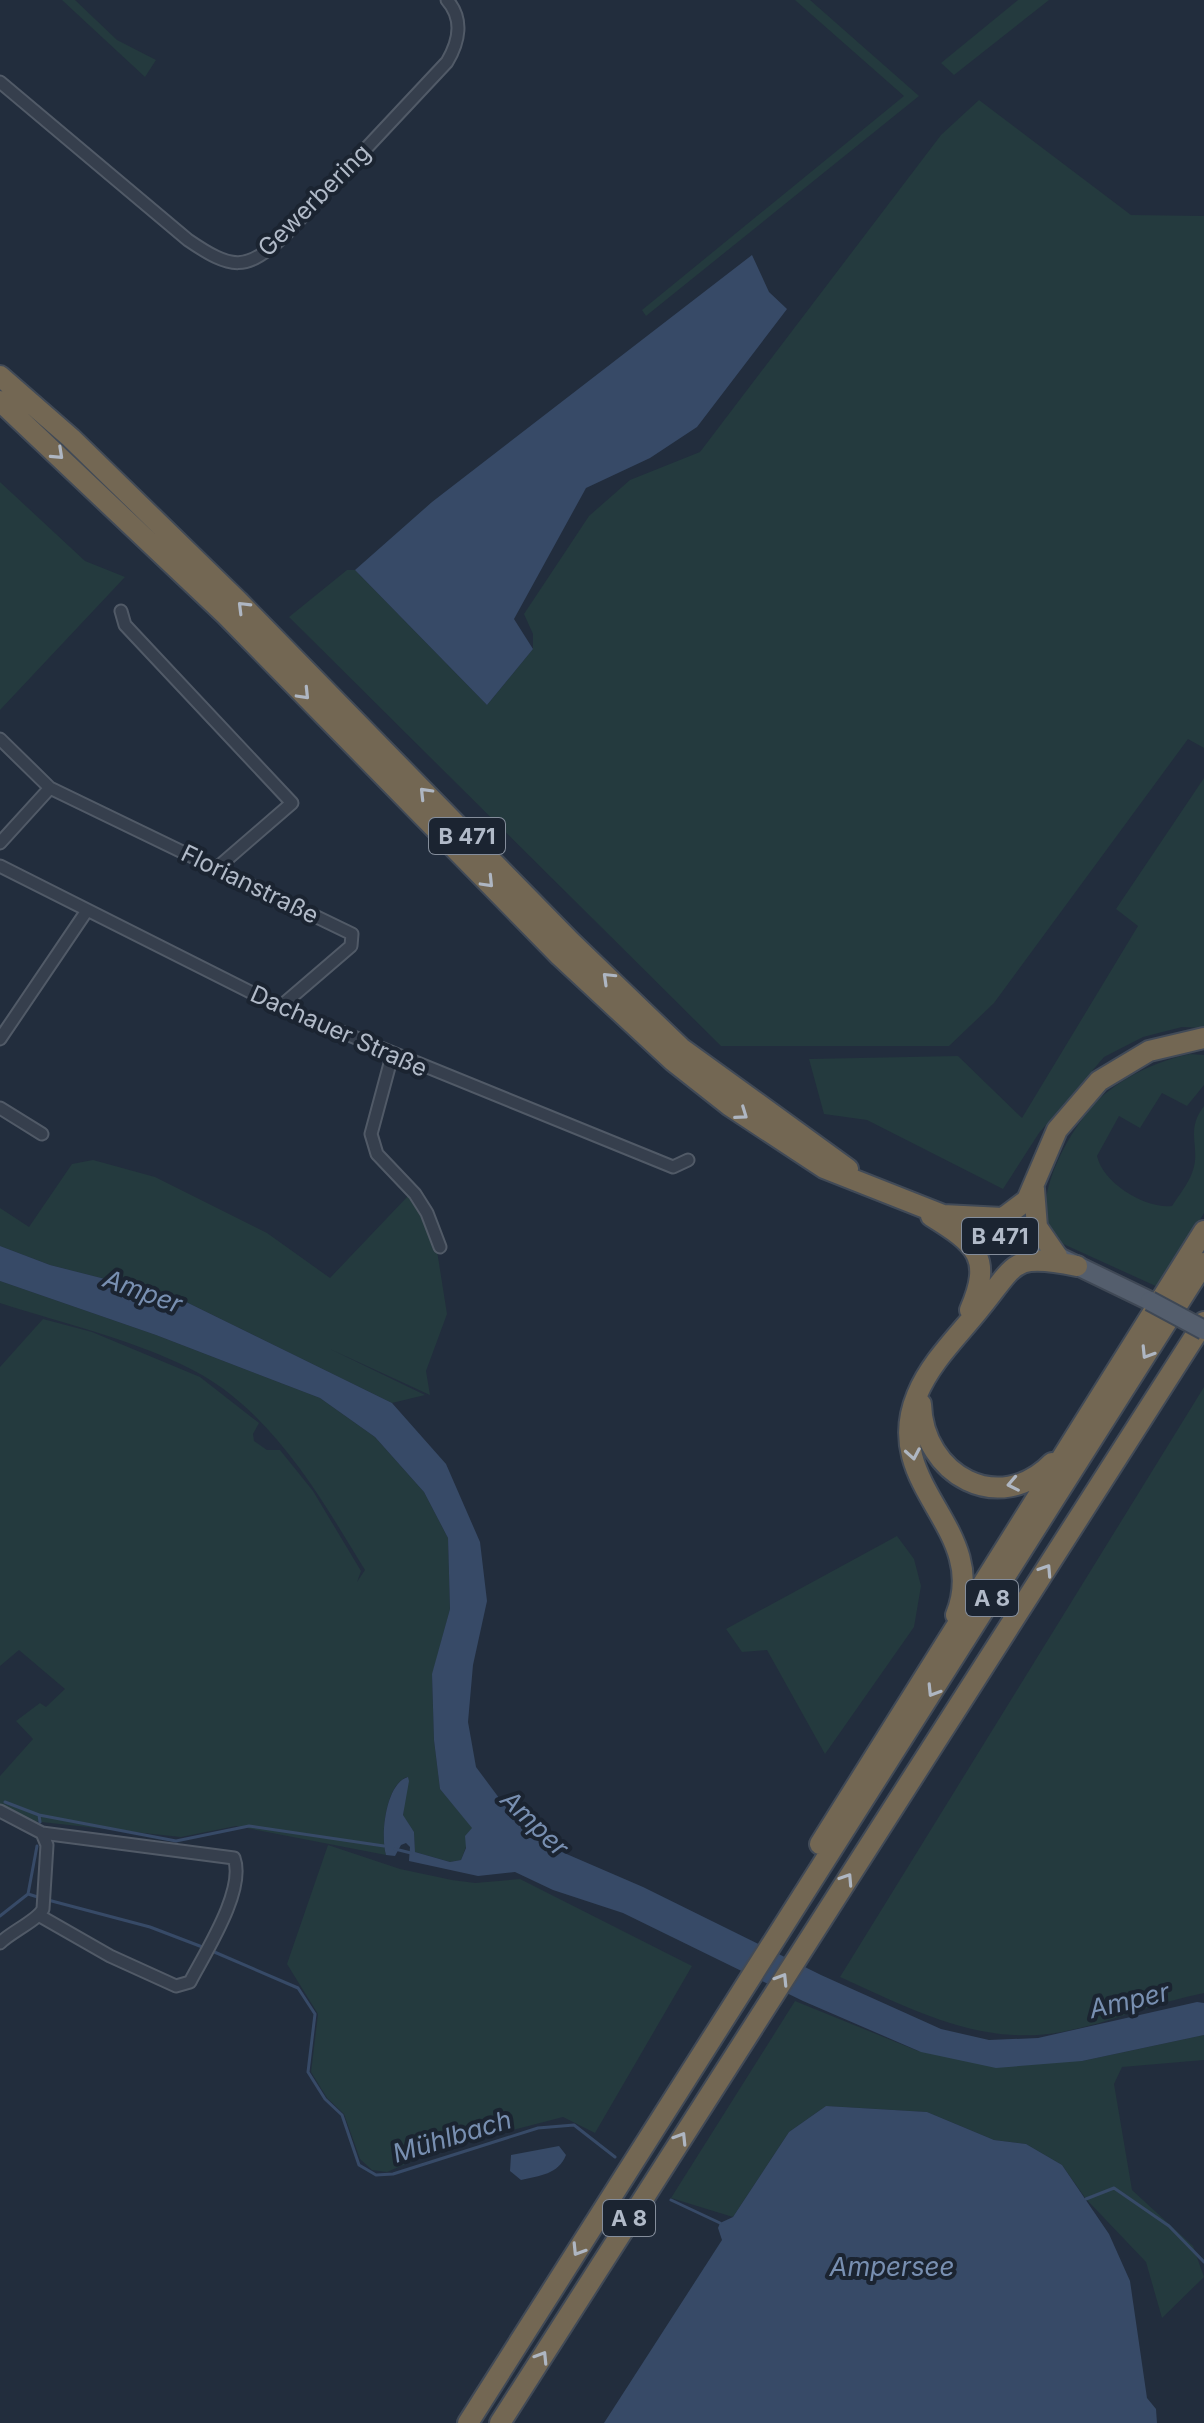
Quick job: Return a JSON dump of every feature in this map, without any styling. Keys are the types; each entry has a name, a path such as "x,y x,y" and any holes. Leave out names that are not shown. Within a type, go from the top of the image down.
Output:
{"highway":[{"name":"B 471","path":"0,376 71,438 238,601 571,942 681,1048 874,1188"},
{"name":"B 471","path":"0,401 226,615 560,956 673,1061 784,1144 824,1168 943,1215"},
{"path":"943,1215 1003,1218 1021,1207 1034,1189 1057,1130 1085,1093 1131,1059 1200,1041"},
{"path":"1034,1189 1037,1227 1057,1256"},
{"path":"910,1204 961,1236 974,1249 982,1270 975,1308"},
{"path":"774,1930 945,1641 1204,1231"},
{"path":"945,1641 959,1608 962,1564 947,1526 924,1491 912,1449 912,1413 926,1379 975,1308 1017,1262 1033,1259 1077,1266"},
{"name":"A 8","path":"468,2423 735,2002 774,1930 1204,1263"},
{"name":"A 8","path":"500,2423 1204,1322"},
{"path":"926,1379 921,1405 927,1437 942,1463 970,1482 1002,1487 1033,1479 1074,1439"}],"main road":[{"name":"B 471","path":"943,1215 1057,1256 1204,1330"}],"street":[{"name":"Gewerbering","path":"0,82 188,240 220,261 245,264 267,252 285,235 447,62 454,49 458,27 447,0"},
{"path":"121,611 125,625 292,803 218,867"},
{"name":"Florianstraße","path":"0,739 50,788 352,934 351,946 280,1007"},
{"path":"0,843 50,788"},
{"name":"Dachauer Straße","path":"0,866 86,912 280,1007 392,1056 673,1167 688,1160"},
{"path":"0,1039 86,912"},
{"path":"392,1056 371,1134 377,1154 415,1194 427,1213 440,1247"},
{"path":"0,1108 42,1134"},
{"path":"0,1811 42,1833 234,1858 239,1869 222,1925 190,1982 176,1986 110,1956 41,1912"},
{"path":"41,1912 47,1845 42,1833"},
{"path":"0,1943 14,1929 41,1912"}],"green space":[{"path":"62,0 75,0 117,40 156,60 145,77"},
{"path":"795,0 810,0 919,96 646,316 642,310 904,96"},
{"path":"1018,0 1049,0 954,75 941,63"},
{"path":"979,100 1131,215 1204,216 1204,748 1188,739 994,1003 949,1046 721,1046 289,617 347,570 355,570 487,705 533,649 533,634 524,614 589,516 630,480 700,452 941,135"},
{"path":"0,482 85,561 125,577 0,710"},
{"path":"1204,778 1204,1028 1182,1027 1143,1037 1104,1057 1039,1133 1003,1189 867,1120 824,1114 809,1059 958,1056 1022,1118 1138,926 1116,909"},
{"path":"1190,1054 1204,1055 1204,1085 1187,1106 1162,1093 1140,1128 1119,1116 1097,1156 1107,1176 1127,1192 1150,1203 1172,1206 1195,1164 1195,1124 1204,1106 1204,1213 1160,1288 1061,1243 1049,1229 1046,1210 1048,1189 1067,1143 1093,1105 1125,1079 1167,1060"},
{"path":"93,1160 155,1177 267,1233 330,1278 408,1196 435,1238 447,1314 426,1371 430,1395 330,1349 425,1395 392,1403 176,1297 50,1265 0,1246 0,1208 29,1227 72,1164"},
{"path":"0,1281 156,1335 320,1398 375,1437 424,1492 448,1538 450,1609 432,1676 434,1740 440,1789 473,1828 461,1860 450,1862 415,1852 414,1832 403,1816 407,1777 394,1789 386,1811 386,1855 236,1826 181,1837 32,1821 0,1806 0,1776 33,1739 16,1721 40,1703 46,1707 65,1689 19,1650 0,1666 0,1367 43,1319 92,1332 200,1377 259,1423 253,1434 254,1441 267,1450 280,1450 313,1491 361,1571 357,1582 365,1570 295,1462 253,1414 228,1393 202,1375 155,1353 103,1334 0,1303"},
{"path":"1204,1387 1204,1993 1062,2032 1003,2034 947,2022 840,1977"},
{"path":"897,1536 914,1559 921,1586 914,1627 825,1754 767,1650 742,1652 726,1629"},
{"path":"328,1845 400,1869 452,1880 475,1883 520,1879 692,1966 595,2133 563,2117 440,2149 387,2172 372,2170 360,2159 344,2114 327,2098 311,2072 318,2014 287,1964"},
{"path":"795,2001 918,2051 1082,2061 1204,2035 1204,2060 1122,2067 1114,2084 1132,2190 1193,2246 1204,2277 1162,2318 1146,2262 1086,2199 1062,2165 1026,2144 994,2140 927,2112 826,2106 789,2132 733,2217 671,2198"}],"water":[{"path":"752,255 769,292 787,309 697,427 650,458 586,488 514,619 533,649 487,705 355,570 432,502"},
{"name":"Amper","path":"0,1246 50,1265 176,1297 392,1403 446,1464 480,1542 487,1601 473,1665 468,1722 476,1767 508,1810 548,1846 643,1887 821,1975 941,2029 989,2040 1038,2038 1197,2002 1204,2003 1204,2035 1082,2061 996,2068 921,2052 803,2001 623,1913 553,1890 515,1872 478,1876 409,1861 410,1847 406,1843 401,1845 395,1856 386,1855 386,1811 394,1789 408,1777 403,1815 414,1832 415,1852 450,1862 461,1860 466,1848 465,1836 472,1828 440,1789 434,1740 432,1674 450,1609 448,1538 424,1492 375,1437 320,1398 156,1335 0,1281"},
{"name":"Ampersee","path":"826,2106 927,2112 994,2140 1026,2144 1062,2165 1109,2234 1130,2281 1147,2398 1156,2409 1157,2423 604,2423 722,2240 718,2228 720,2223 733,2217 789,2132"},
{"path":"559,2146 566,2155 553,2170 521,2180 510,2171 511,2155"}],"waterway":[{"path":"5,1802 39,1815"},
{"path":"40,1822 39,1815 176,1841 249,1826 384,1846"},
{"path":"0,1916 28,1894 37,1846"},
{"path":"395,1849 411,1853"},
{"path":"28,1894 41,1898"},
{"path":"48,1900 150,1927 205,1948"},
{"name":"Mühlbach","path":"212,1951 298,1988 315,2014 308,2072 325,2099 342,2115 359,2165 376,2175 393,2174 538,2128 574,2125 615,2157"},
{"name":"Mühlbach","path":"1086,2199 1114,2188 1169,2226 1204,2262"},
{"name":"Mühlbach","path":"671,2200 720,2223"}]}
